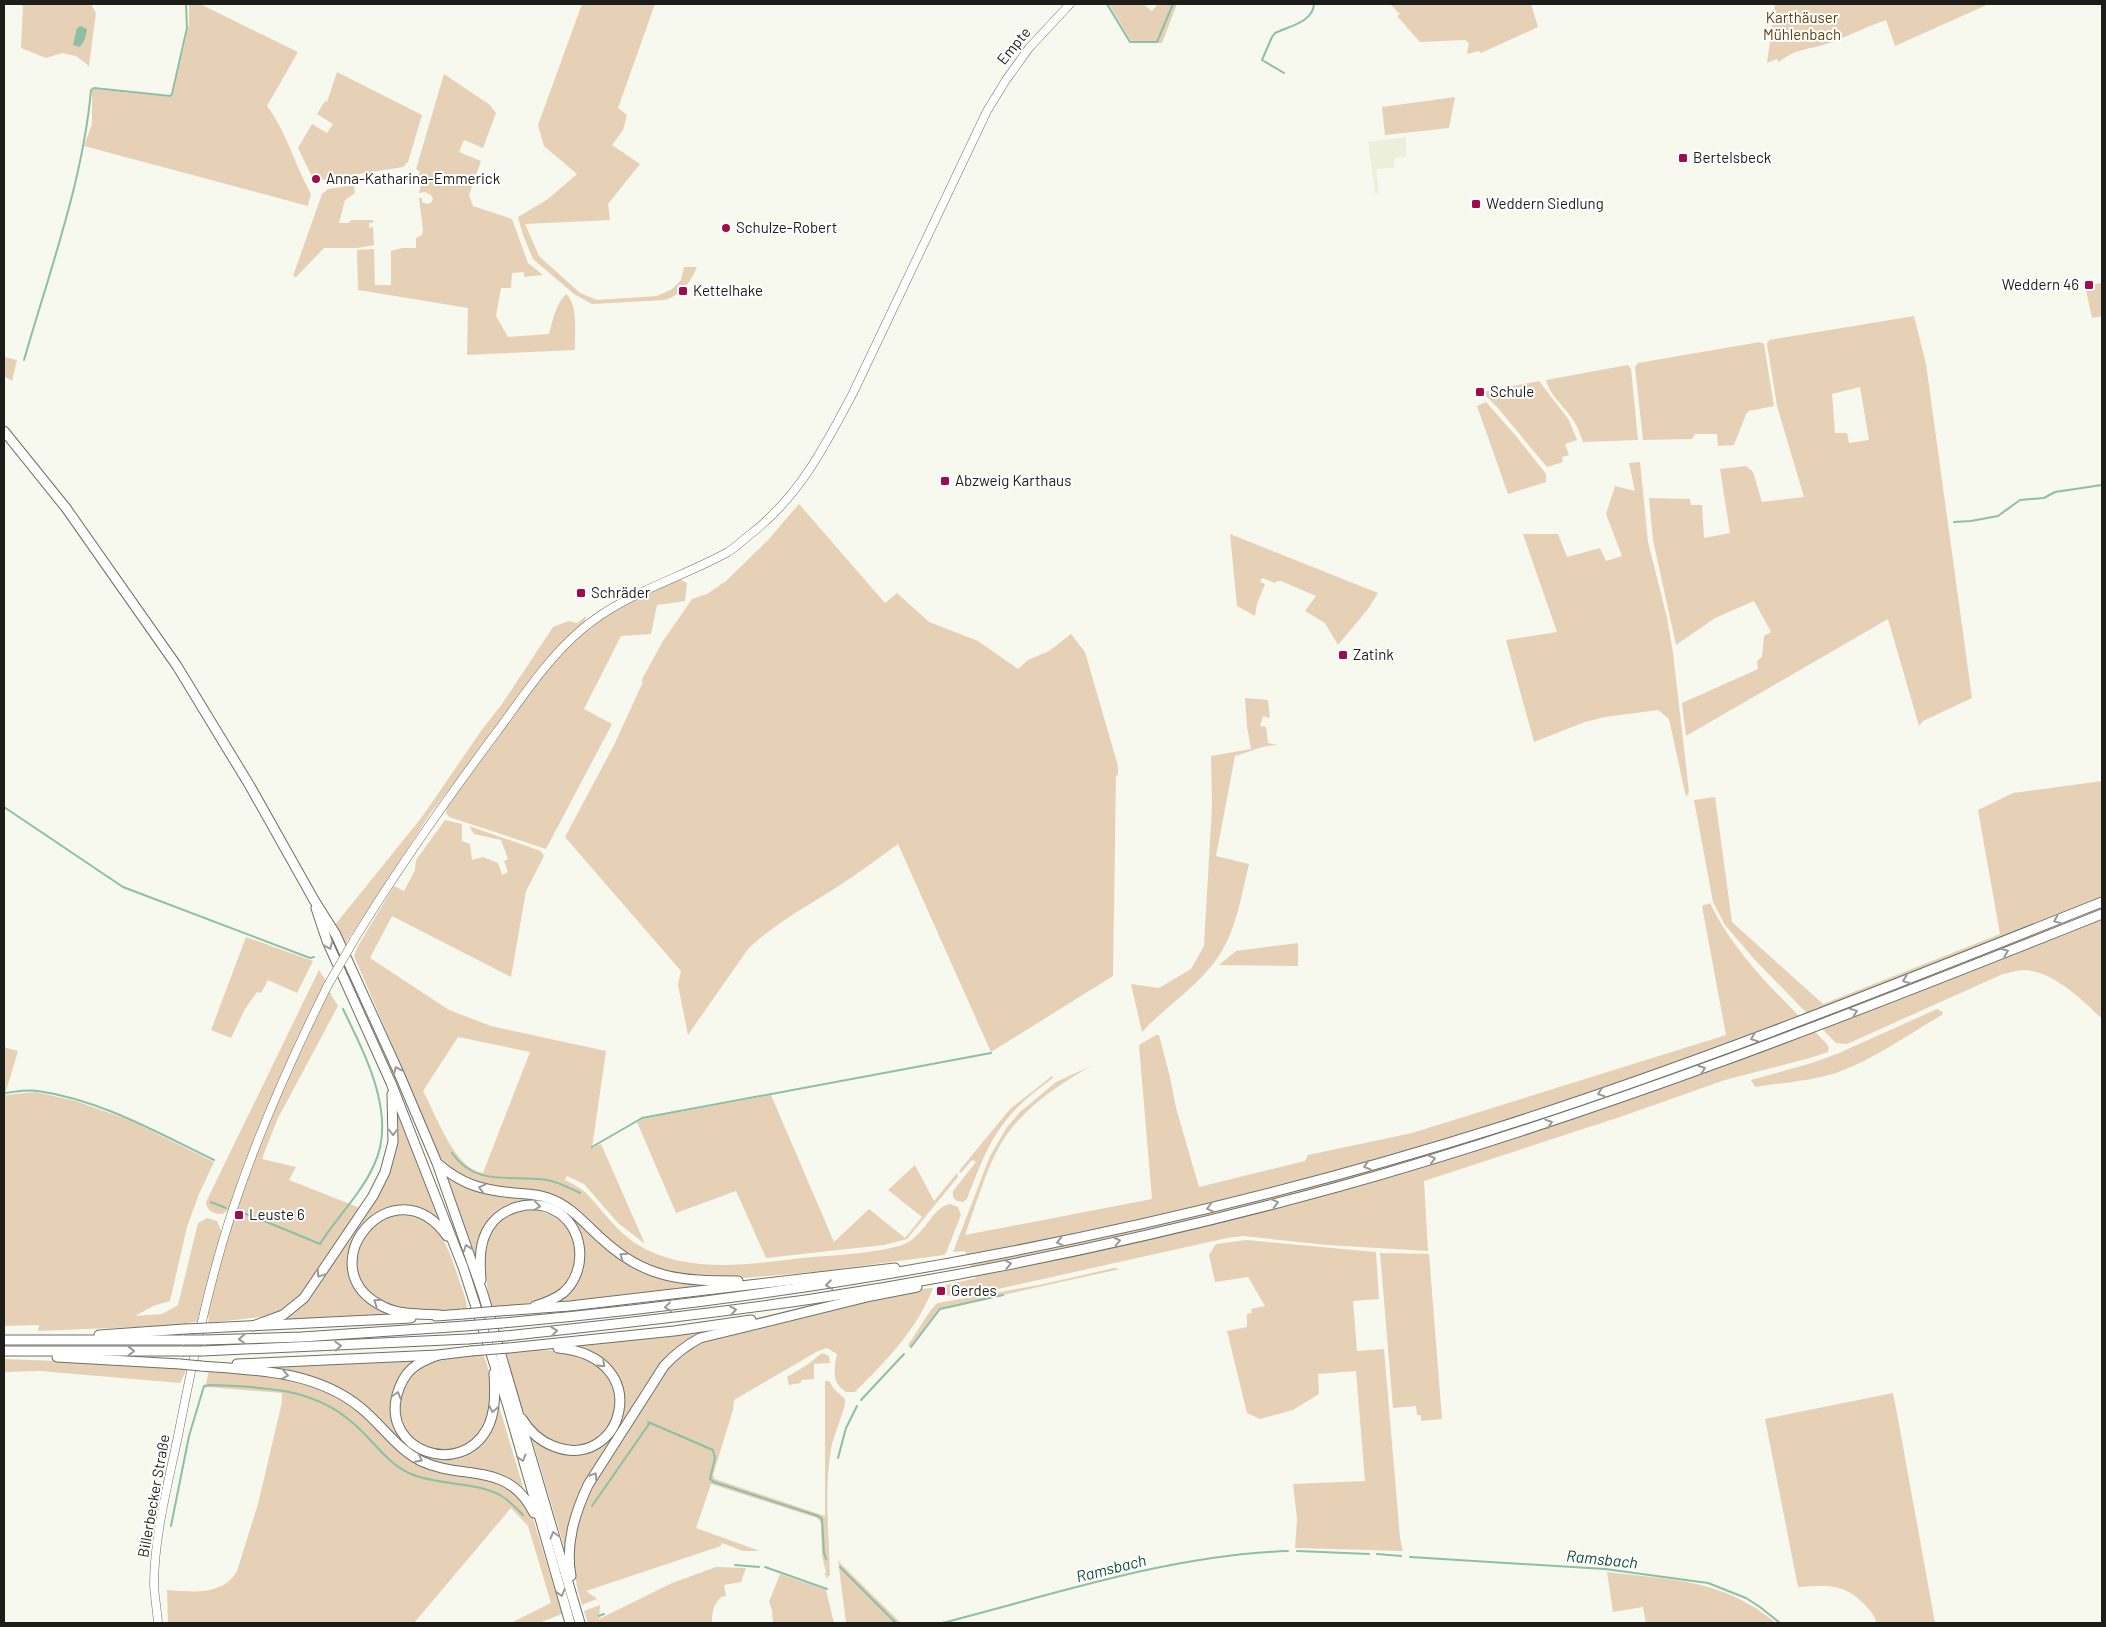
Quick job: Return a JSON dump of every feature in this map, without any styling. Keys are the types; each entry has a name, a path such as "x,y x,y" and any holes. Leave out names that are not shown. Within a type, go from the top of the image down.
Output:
{"highway":[{"path":"4,431 66,508 177,666 250,786 314,900 336,935 398,1071 437,1164 483,1294 579,1620"},
{"path":"314,900 327,941 391,1083 463,1268 494,1360 570,1623"},
{"path":"30,1340 42,1335 97,1335 185,1329 354,1322 589,1304 771,1282 947,1264 1051,1244 1252,1198 1497,1127 1734,1046 2102,902"},
{"path":"579,1620 568,1561 574,1520 580,1502 588,1484 664,1366 685,1346 700,1338 943,1277 1070,1252 1207,1221 1342,1186 1502,1138 1739,1056 2102,914"},
{"path":"253,1326 283,1315 304,1298 373,1196 385,1172 393,1142 391,1083"},
{"path":"437,1164 463,1182 476,1187 537,1195 553,1200 573,1212 627,1260 662,1276 680,1280 715,1282 771,1282"},
{"path":"483,1294 480,1254 484,1236 491,1223 504,1212 521,1206 533,1204 553,1210 570,1224 577,1235 580,1246 580,1262 575,1277 562,1293 553,1299 536,1306 516,1310"},
{"path":"440,1315 404,1314 373,1301 362,1291 355,1278 352,1257 357,1238 365,1227 376,1218 392,1211 404,1210 418,1213 440,1226 451,1241 463,1268"},
{"path":"4,1340 204,1340 302,1337 502,1323 706,1302 831,1285 929,1265"},
{"path":"4,1351 202,1351 468,1339 706,1313 925,1283"},
{"path":"202,1366 438,1355 674,1331 794,1314"},
{"path":"515,1407 535,1436 561,1449 576,1451 605,1438 619,1415 620,1401 617,1383 609,1370 596,1358 565,1348 540,1346"},
{"path":"30,1351 47,1356 180,1364 279,1373 321,1384 343,1395 362,1408 406,1452 422,1462 478,1473 504,1481 524,1498 533,1511 551,1562"},
{"path":"438,1355 421,1361 408,1371 395,1403 396,1418 401,1431 419,1449 433,1454 452,1454 467,1449 480,1440 488,1428 495,1398 494,1360"}],"main road":[{"name":"Empte","path":"354,940 439,809 561,649 594,620 624,600 686,573 730,551 774,516 798,487 832,434 853,393 987,112 1006,80 1029,48 1070,4"},
{"name":"Billerbecker Straße","path":"158,1623 154,1585 158,1543 204,1308 241,1187 284,1077 328,985 354,940"}],"shaded area":[{"path":"81,26 87,29 85,39 80,47 73,45 77,28"},
{"path":"1406,137 1406,157 1395,158 1394,168 1376,169 1379,194 1375,193 1368,142"}],"green space":[{"path":"18,4 91,4 96,13 89,66 76,56 62,53 46,58 21,48 23,6"},
{"path":"189,4 200,4 298,52 267,106 280,127 311,194 308,206 84,146 92,124 92,91 94,89 170,97 173,94 189,25"},
{"path":"582,4 655,4 618,108 627,115 623,130 612,145 640,164 608,204 610,220 525,224 539,256 580,293 597,300 657,296 672,289 681,280 684,267 697,267 685,287 676,295 665,300 592,304 574,294 533,259 523,235 518,217 548,199 577,174 544,146 538,125"},
{"path":"1109,4 1143,4 1152,11 1158,4 1177,4 1162,43 1132,43"},
{"path":"1390,4 1531,4 1538,27 1481,53 1479,51 1467,54 1469,43 1465,40 1420,42 1397,16 1400,14"},
{"name":"Karthäuser Mühlenbach","path":"1775,4 1989,4 1895,46 1886,20 1825,45 1798,51 1779,62 1777,59 1767,63"},
{"path":"337,72 422,115 408,162 403,167 322,180 316,185 298,148 312,124 327,133 333,124 317,114 325,101 327,102"},
{"path":"444,74 490,105 496,113 483,148 464,140 459,152 481,161 469,195 473,206 512,219 528,263 543,275 524,277 524,272 512,273 511,288 501,288 496,316 508,337 549,334 557,308 566,294 573,305 575,350 467,355 468,308 358,290 357,250 374,249 375,285 391,285 391,251 402,248 416,248 416,238 422,235 419,198 422,198 422,202 427,204 431,203 433,199 431,195 425,192 419,193 421,184 416,177 420,172 416,169"},
{"path":"1455,97 1449,128 1385,135 1382,107"},
{"path":"354,185 355,193 345,200 339,223 349,223 351,220 373,220 373,223 369,223 369,228 373,227 374,245 358,248 324,248 296,277 293,276 322,194 328,189"},
{"path":"2102,283 2102,316 2092,318 2086,290 2089,285"},
{"path":"1914,316 1926,364 1972,698 1923,721 1919,726 1888,619 1686,736 1682,703 1758,669 1757,661 1762,657 1764,636 1771,632 1754,601 1715,618 1676,645 1653,540 1649,498 1690,499 1691,505 1702,505 1704,538 1730,533 1720,469 1746,466 1753,472 1762,502 1804,497 1777,406 1767,344 1769,340","holes":["1860,387 1869,440 1849,443 1847,433 1835,433 1832,394"]},
{"path":"1760,342 1764,344 1774,406 1749,411 1746,414 1734,445 1718,446 1717,434 1695,434 1692,439 1643,440 1635,367 1638,363"},
{"path":"4,357 17,360 12,381 4,376"},
{"path":"1628,365 1631,369 1638,440 1583,442 1575,423 1553,395 1546,380"},
{"path":"1539,381 1569,420 1577,440 1565,444 1569,455 1562,457 1563,462 1547,467 1497,407 1482,392"},
{"path":"1486,402 1546,474 1546,482 1508,494 1477,406"},
{"path":"1640,462 1648,542 1667,618 1673,653 1689,792 1686,797 1669,719 1658,710 1605,717 1585,722 1534,742 1506,640 1557,632 1523,534 1558,534 1567,557 1600,548 1606,561 1622,556 1606,514 1615,486 1635,491 1629,463"},
{"path":"799,504 885,603 897,593 929,622 978,641 1018,669 1028,660 1049,651 1071,634 1085,652 1118,766 1118,776 1116,775 1113,976 991,1052 898,844 842,884 779,924 748,949 688,1035 678,985 681,971 565,837 614,745 643,682 641,681 663,641 692,599 707,594 726,581 768,540"},
{"path":"1230,534 1378,593 1368,609 1338,645 1325,623 1305,611 1316,596 1281,581 1275,583 1262,578 1260,582 1265,584 1257,604 1255,616 1237,606"},
{"path":"679,579 687,583 685,601 657,605 651,634 621,636 584,709 612,724 546,849 449,817 446,813 447,804 545,673 577,638 596,622 632,600"},
{"path":"586,616 584,624 480,749 430,814 344,946 334,926 422,817 481,731 502,704 553,627 569,621 577,623"},
{"path":"1245,698 1268,700 1270,718 1263,716 1260,726 1266,727 1268,743 1278,745 1262,747 1235,756 1216,856 1249,864 1235,919 1228,940 1206,972 1142,1032 1131,984 1159,988 1191,969 1204,946 1212,806 1211,756 1251,749"},
{"path":"2102,781 2102,1019 2086,1003 2056,980 2034,971 2021,970 2003,974 1847,1044 1836,1043 1755,960 1725,925 1713,902 1694,800 1715,797 1732,922 1823,1004 2000,934 1978,810 2013,793"},
{"path":"445,820 462,824 462,841 470,844 472,860 483,857 498,863 502,875 508,872 504,861 508,859 501,840 474,834 469,826 541,851 544,856 526,891 511,977 392,916 370,958 449,1010 491,1026 606,1051 592,1148 601,1144 645,1244 618,1223 584,1184 567,1176 565,1180 585,1192 630,1240 658,1255 679,1261 701,1264 746,1264 856,1253 908,1243 943,1206 950,1204 958,1207 961,1215 946,1253 944,1255 814,1272 732,1279 657,1270 621,1252 568,1204 471,1182 449,1168 440,1157 354,956 394,886 404,891 415,870 416,860","holes":["458,1037 530,1052 483,1173 473,1169 463,1162 447,1139 423,1091"]},
{"path":"1710,903 1733,942 1747,960 1778,995 1827,1044 1828,1052 1725,1080 1623,1116 1424,1181 1428,1251 1327,1245 1243,1236 998,1289 945,1296 942,1292 942,1286 976,1278 965,1251 953,1252 990,1156 1007,1127 1020,1112 1056,1082 1091,1066 1030,1108 1010,1130 991,1163 965,1235 1152,1199 1139,1045 1156,1035 1159,1035 1176,1108 1199,1187 1305,1161 1308,1155 1412,1133 1726,1035 1702,906"},
{"path":"246,937 313,961 297,993 268,980 261,993 257,992 245,1009 231,1038 211,1030"},
{"path":"1298,943 1298,966 1219,965 1236,951"},
{"path":"319,970 326,981 274,1093 230,1208 223,1214 214,1213 209,1210 206,1202"},
{"path":"329,991 338,1006 277,1120 262,1159 296,1167 289,1180 360,1208 301,1297 282,1311 270,1316 208,1323 209,1317 206,1316 217,1274 243,1191 291,1069"},
{"path":"1937,1009 1943,1012 1942,1015 1850,1068 1806,1080 1755,1087 1751,1080 1812,1063 1839,1053"},
{"path":"4,1047 18,1051 6,1091 4,1091"},
{"path":"1052,1076 1053,1078 1020,1105 998,1131 983,1160 967,1199 963,1202 957,1201 953,1197 953,1191 976,1162 972,1160 961,1173 959,1171 1010,1109"},
{"path":"36,1092 76,1101 129,1120 214,1162 199,1194 187,1227 170,1301 153,1306 135,1316 162,1314 178,1305 198,1223 207,1218 217,1221 222,1233 197,1322 187,1323 187,1325 38,1331 39,1325 4,1326 4,1095"},
{"path":"771,1095 834,1242 869,1209 905,1238 922,1217 888,1190 915,1165 934,1201 957,1173 958,1177 907,1239 884,1245 766,1258 736,1191 676,1213 637,1122 642,1119"},
{"path":"399,1112 438,1219 405,1208 380,1211 359,1228 353,1239 349,1266 352,1279 358,1291 366,1299 392,1315 280,1321 297,1310 313,1293 377,1195 396,1136"},
{"path":"447,1177 474,1191 533,1198 557,1206 570,1215 623,1262 658,1278 698,1286 559,1302 574,1286 581,1274 584,1248 576,1226 554,1207 500,1212 476,1260"},
{"path":"531,1210 551,1215 566,1227 571,1235 576,1254 573,1273 563,1288 541,1300 525,1304 493,1307 491,1306 488,1291 485,1260 487,1245 492,1232 501,1222 513,1214"},
{"path":"395,1215 422,1219 439,1234 450,1255 467,1309 414,1311 403,1309 384,1302 371,1292 362,1281 357,1268 357,1255 361,1242 369,1231 380,1222"},
{"path":"1246,1240 1376,1252 1379,1299 1353,1301 1357,1351 1384,1349 1400,1538 1403,1551 1295,1548 1297,1519 1293,1484 1365,1481 1356,1371 1318,1374 1319,1394 1293,1410 1260,1419 1247,1413 1227,1331 1247,1327 1247,1314 1252,1313 1251,1309 1265,1306 1248,1277 1215,1282 1209,1255 1216,1244"},
{"path":"1380,1253 1429,1254 1442,1419 1421,1421 1421,1415 1417,1415 1416,1406 1393,1408"},
{"path":"1114,1268 1120,1269 940,1309 910,1348 908,1345 927,1315 938,1303 1039,1285"},
{"path":"933,1288 918,1318 900,1344 855,1392 846,1392 838,1384 835,1375 837,1354 827,1348 818,1351 734,1400 733,1410 713,1475 715,1479 825,1516 825,1381 829,1381 834,1389 845,1399 832,1445 829,1465 830,1575 826,1579 822,1556 821,1523 817,1518 711,1484 696,1528 760,1551 743,1551 722,1543 721,1546 586,1591 597,1599 582,1605 573,1560 576,1526 589,1492 669,1365 684,1350 703,1341 767,1324 919,1289"},
{"path":"717,1328 687,1340 672,1352 661,1365 586,1482 565,1550 532,1439 562,1453 589,1452 606,1443 618,1429 624,1411 623,1392 615,1373 599,1357 575,1346"},
{"path":"520,1350 553,1351 577,1355 606,1373 615,1392 615,1411 606,1428 592,1441 574,1446 554,1443 534,1428 523,1412 506,1353"},
{"path":"822,1353 829,1356 830,1363 814,1364 814,1379 801,1380 801,1383 789,1385 787,1377"},
{"path":"482,1354 489,1372 491,1397 490,1409 482,1430 469,1443 452,1449 435,1449 419,1443 407,1431 401,1414 402,1392 406,1381 419,1368 441,1358"},
{"path":"4,1359 187,1369 180,1383 40,1371 4,1372"},
{"path":"418,1359 402,1373 393,1390 391,1409 395,1426 405,1442 419,1453 437,1459 462,1456 474,1450 489,1434 499,1406 524,1490 518,1486 430,1461 412,1452 345,1393 255,1366"},
{"path":"209,1370 279,1377 322,1388 359,1410 405,1456 506,1486 520,1497 532,1515 562,1614 539,1623 511,1623 551,1603 528,1526 511,1508 414,1623 168,1623 167,1590 206,1591 215,1589 224,1585 237,1571 258,1504 282,1402 282,1393 207,1387 205,1389"},
{"path":"1893,1393 1935,1623 1877,1623 1866,1606 1848,1592 1826,1586 1798,1587 1765,1419"},
{"path":"838,1560 842,1565 901,1623 846,1623"},
{"path":"716,1567 746,1568 741,1582 724,1585 726,1596 718,1600 713,1612 712,1623 588,1623 584,1611 600,1605 599,1619 672,1583"},
{"path":"1607,1572 1676,1580 1717,1590 1737,1598 1776,1623 1646,1623 1643,1607 1613,1612"},
{"path":"780,1574 826,1590 834,1623 773,1623 769,1602"}],"waterway":[{"path":"24,360 73,192 81,158 91,90 94,88 170,96 187,28 186,4"},
{"path":"1107,4 1130,42 1157,42 1173,4"},
{"path":"1284,73 1262,60 1275,33 1300,23 1310,15 1314,4"},
{"path":"1954,522 1998,516 2020,500 2044,498 2055,492 2102,485"},
{"path":"4,807 123,887 310,958 314,957"},
{"path":"262,1220 320,1244 356,1196 374,1165 380,1146 382,1126 380,1105 368,1065 343,1009"},
{"path":"592,1147 642,1118 991,1053"},
{"path":"4,1093 34,1090 84,1102 129,1119 214,1160"},
{"path":"452,1153 472,1171 484,1175 547,1180 580,1193"},
{"path":"211,1202 226,1208"},
{"path":"241,1212 251,1216"},
{"path":"911,1347 940,1309 1003,1295"},
{"path":"861,1400 904,1354"},
{"path":"171,1526 189,1436 204,1386 210,1385 264,1388 317,1400 333,1408 348,1419 385,1456 401,1469 422,1478 468,1485 490,1491 506,1499 523,1515"},
{"path":"838,1458 846,1428 857,1406"},
{"name":"Ramsbach","path":"648,1422 713,1450 715,1458 710,1479 714,1482 818,1516 822,1519 826,1559"},
{"path":"592,1506 649,1424"},
{"name":"Ramsbach","path":"942,1623 1157,1568 1244,1554 1288,1551"},
{"name":"Ramsbach","path":"1297,1551 1369,1554"},
{"name":"Ramsbach","path":"1377,1554 1401,1556"},
{"name":"Ramsbach","path":"1410,1557 1605,1569 1708,1583 1746,1598 1780,1623"},
{"path":"735,1565 759,1567"},
{"path":"765,1567 827,1589"},
{"name":"Ramsbach","path":"840,1567 896,1623"},
{"path":"599,1616 604,1614"}],"place":[{"name":"Bertelsbeck","path":"1683,158"},
{"name":"Anna-Katharina-Emmerick","path":"316,179"},
{"name":"Weddern Siedlung","path":"1476,204"},
{"name":"Schulze-Robert","path":"726,228"},
{"name":"Weddern 46","path":"2089,285"},
{"name":"Kettelhake","path":"683,291"},
{"name":"Schule","path":"1480,392"},
{"name":"Abzweig Karthaus","path":"945,481"},
{"name":"Schräder","path":"581,593"},
{"name":"Zatink","path":"1343,655"},
{"name":"Leuste 6","path":"239,1215"},
{"name":"Gerdes","path":"941,1291"}]}
